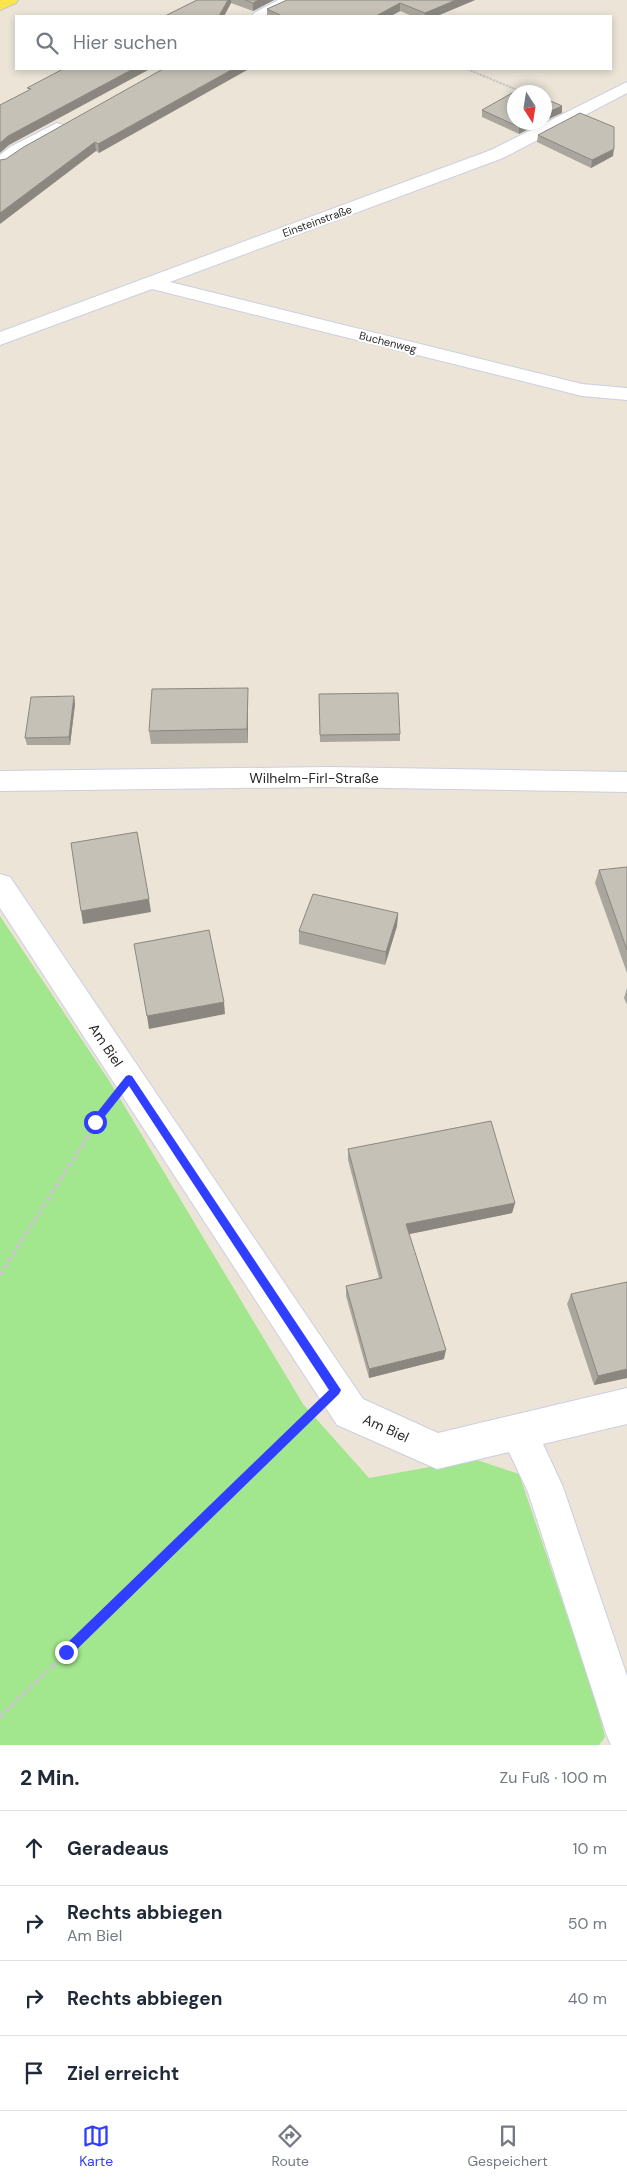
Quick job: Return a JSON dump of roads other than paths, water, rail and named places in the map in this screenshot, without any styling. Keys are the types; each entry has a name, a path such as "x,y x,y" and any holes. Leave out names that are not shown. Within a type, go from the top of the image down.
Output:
{"main road":[{"path":"0,6 11,0"}],"street":[{"path":"261,15 289,0"},
{"name":"Einsteinstraße","path":"0,339 498,154 627,87"},
{"path":"0,163 16,151 68,122"},
{"name":"Buchenweg","path":"150,282 582,390 627,394"},
{"name":"Wilhelm-Firl-Straße","path":"0,781 327,777 627,782"},
{"name":"Am Biel","path":"0,885 350,1412 437,1450 627,1406"},
{"path":"518,1432 545,1487 627,1736"}]}
